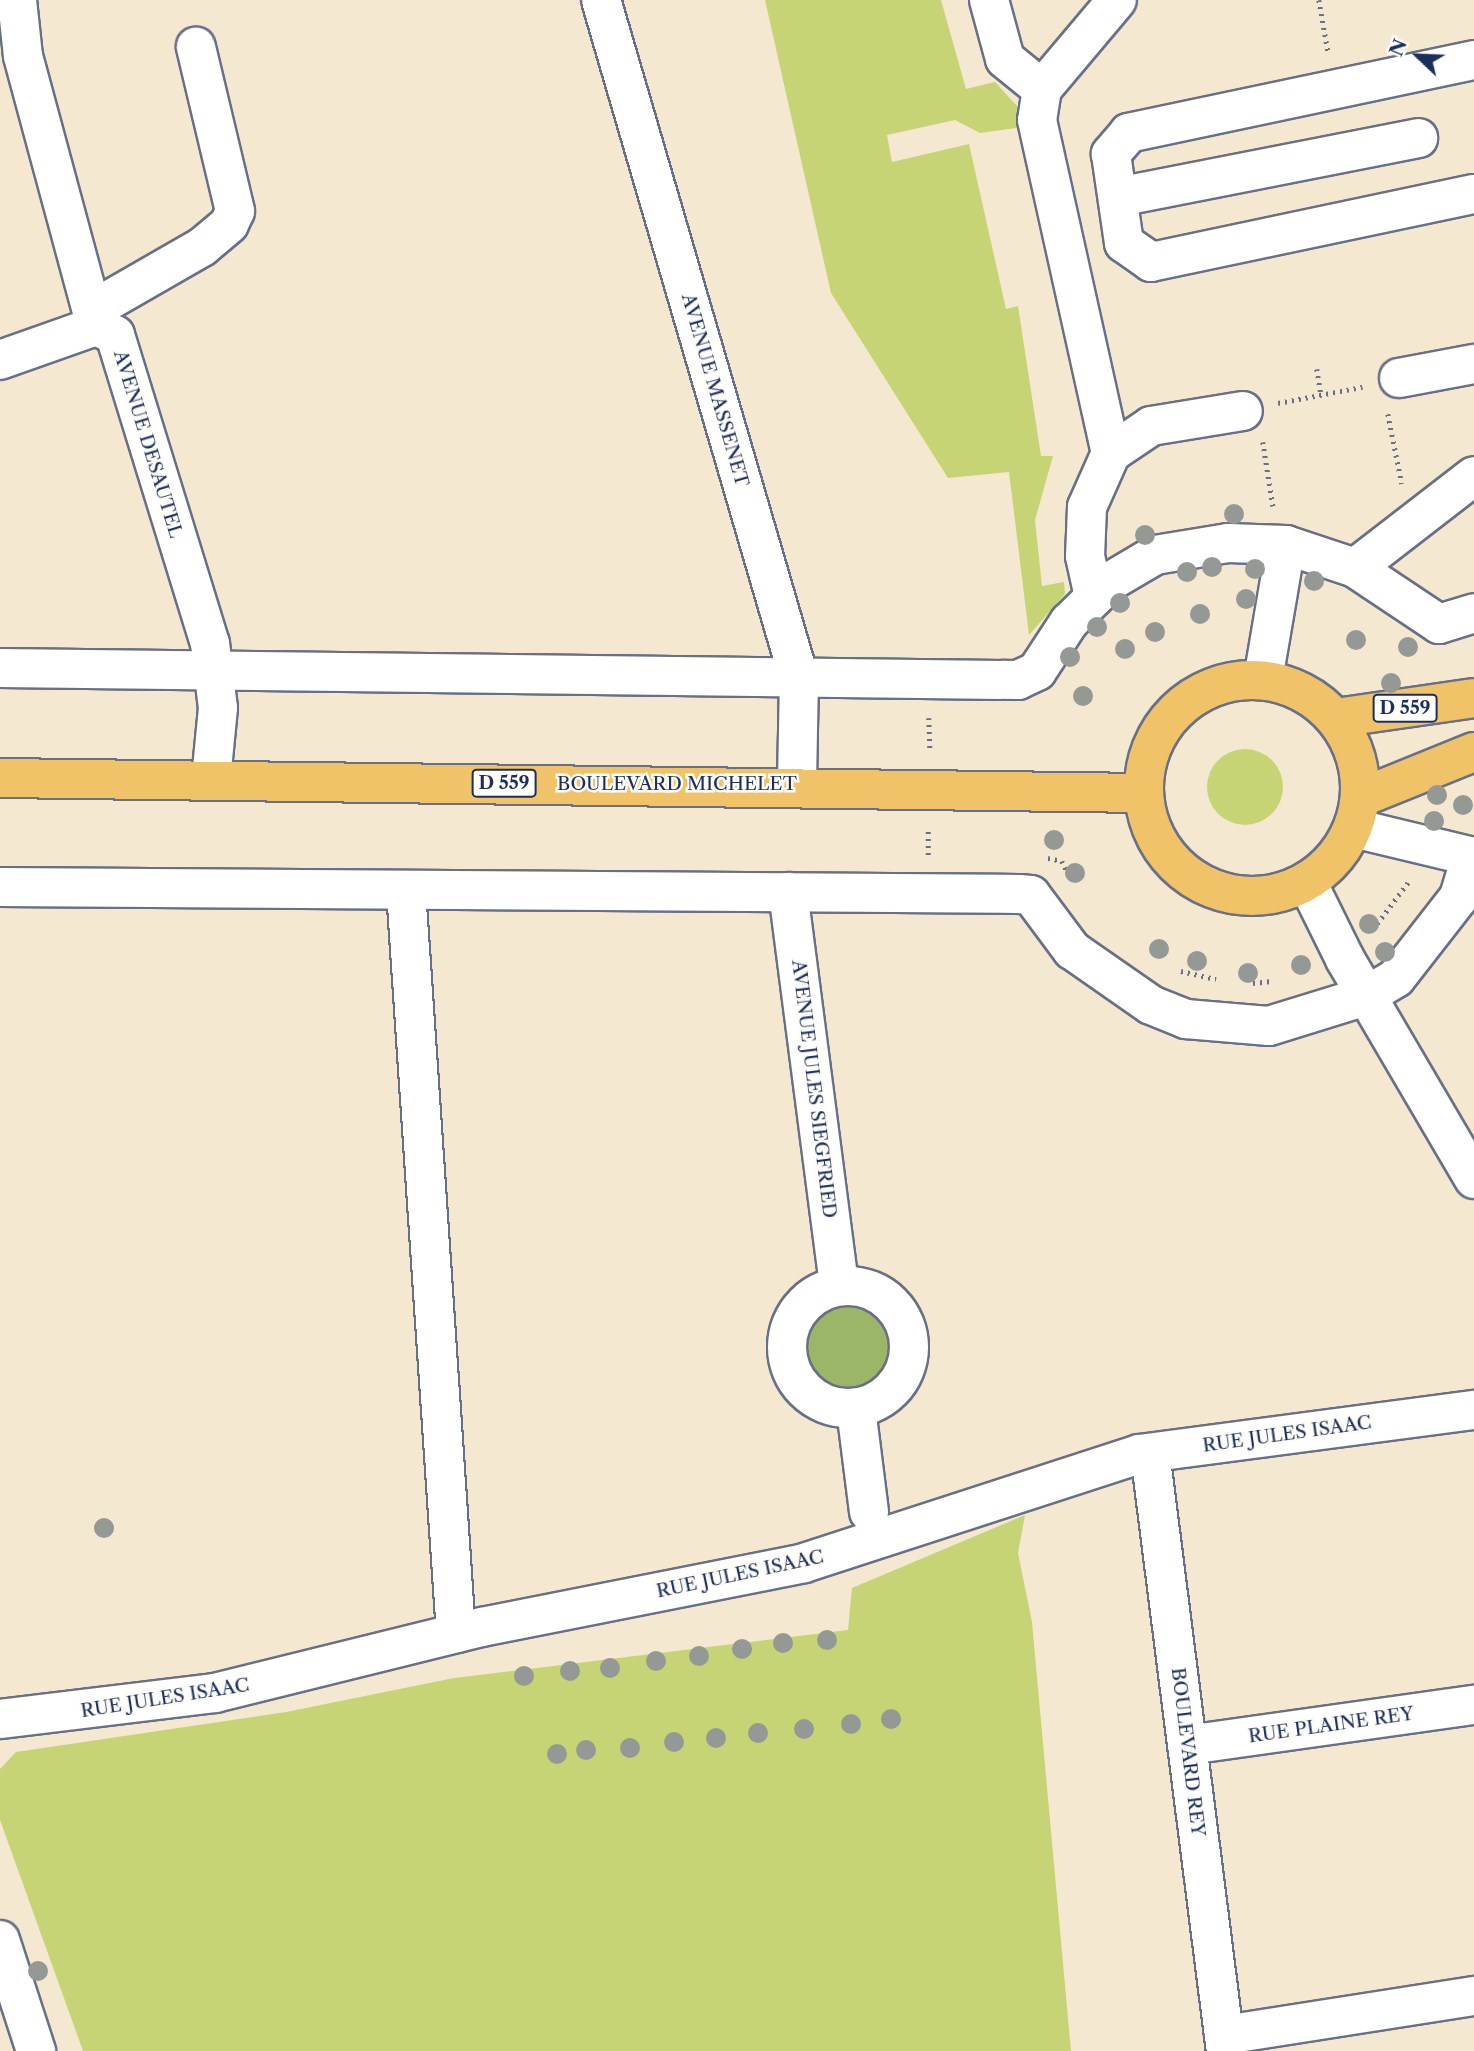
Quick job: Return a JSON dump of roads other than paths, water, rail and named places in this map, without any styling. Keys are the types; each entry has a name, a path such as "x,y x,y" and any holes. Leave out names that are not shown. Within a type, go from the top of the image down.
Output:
{"main road":[{"path":"1356,813 1359,770 1336,718 1307,694 1263,679 1226,682 1192,697 1174,714 1148,756 1144,793 1160,846 1200,884 1254,897 1307,882 1356,813 1474,752"},
{"name":"D 559","path":"1336,718 1474,698"},
{"name":"BOULEVARD MICHELET","path":"0,778 797,785 1144,793"}],"street":[{"path":"16,0 23,56 95,317"},
{"name":"AVENUE MASSENET","path":"601,0 799,678 797,785"},
{"path":"989,0 1005,60 1042,89"},
{"path":"1111,453 1037,120 1042,89 1117,0"},
{"path":"0,360 95,317 202,247 229,225 235,211 196,47"},
{"path":"1474,60 1129,133 1111,154 1124,243 1151,262 1474,194"},
{"path":"1118,197 1418,138"},
{"name":"AVENUE DESAUTEL","path":"95,317 115,335 214,671 218,708 211,780"},
{"path":"1385,391 1474,364"},
{"path":"1094,597 1085,556 1087,507 1111,453 1151,426 1258,416"},
{"path":"1355,568 1409,523 1474,476"},
{"path":"0,667 1018,680 1037,671 1094,597 1156,555 1228,543 1282,545 1355,568 1439,624 1474,613"},
{"path":"1263,679 1282,545"},
{"path":"0,887 1031,895 1072,950 1117,986 1186,1019 1269,1026 1366,996 1396,978 1434,937 1459,897 1473,857 1356,813"},
{"path":"1307,882 1366,996 1474,1179"},
{"path":"406,890 456,1633"},
{"name":"AVENUE JULES SIEGFRIED","path":"788,892 839,1285"},
{"path":"839,1285 879,1293 895,1307 910,1344 898,1383 886,1396 856,1409 825,1405 808,1394 788,1360 792,1320 804,1303 839,1285"},
{"path":"856,1409 869,1512"},
{"name":"RUE JULES ISAAC","path":"0,1719 215,1693 456,1633 804,1563 1042,1482 1150,1453 1474,1410"},
{"name":"BOULEVARD REY","path":"1150,1453 1225,2043"},
{"name":"RUE PLAINE REY","path":"1188,1745 1474,1705"},
{"path":"0,1940 36,2051"},
{"path":"1225,2043 1474,1996"}]}
